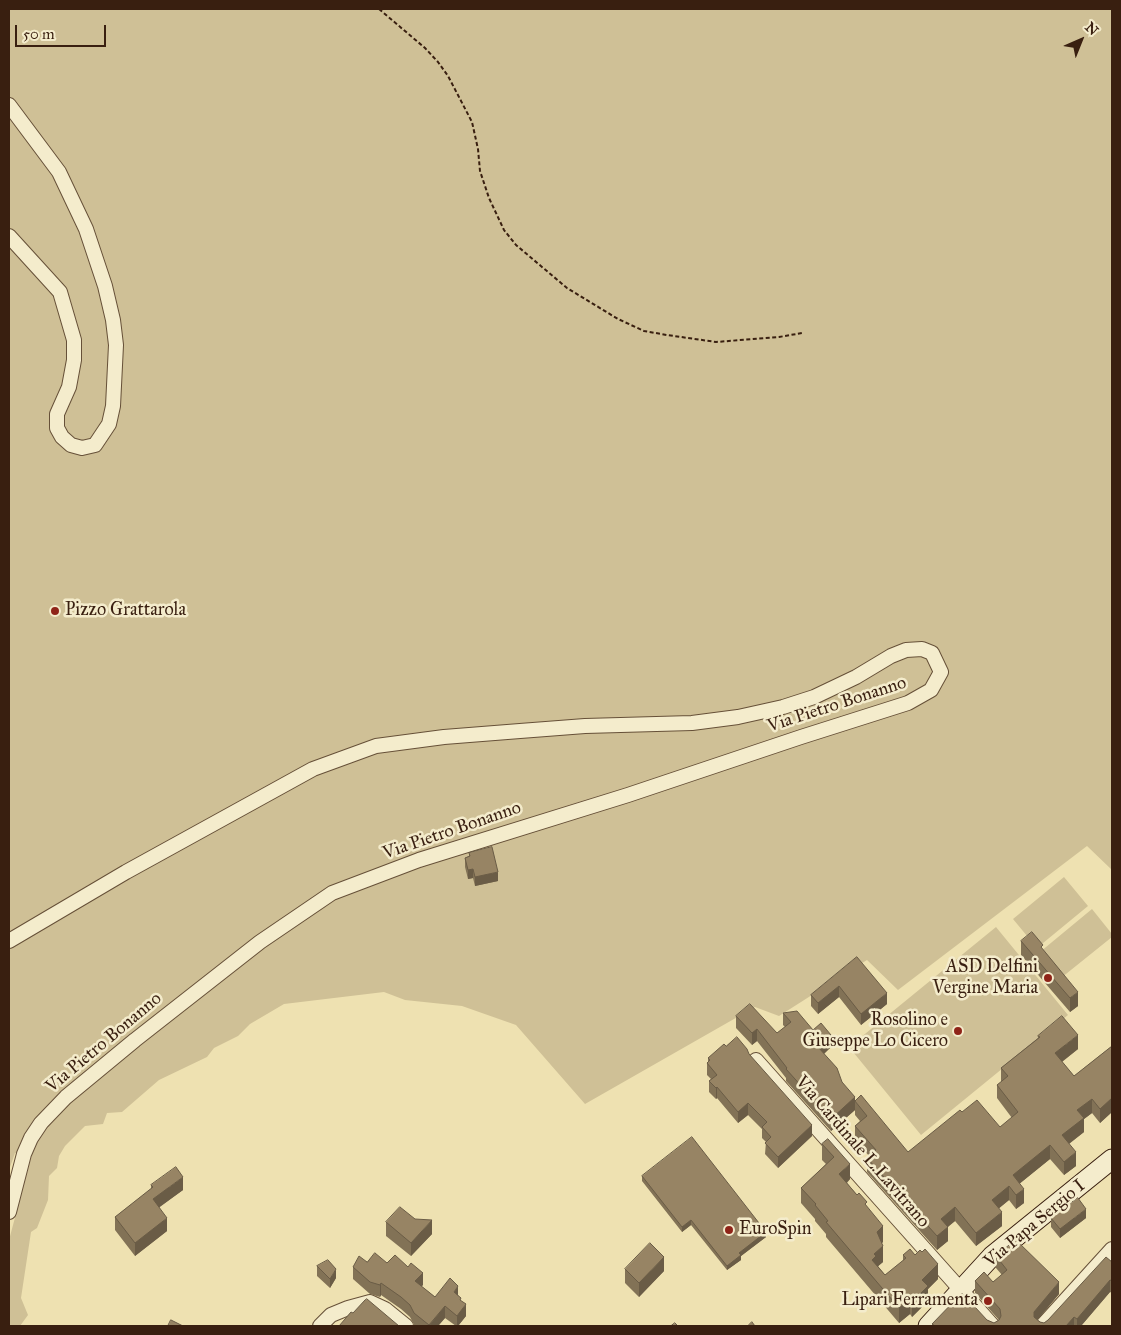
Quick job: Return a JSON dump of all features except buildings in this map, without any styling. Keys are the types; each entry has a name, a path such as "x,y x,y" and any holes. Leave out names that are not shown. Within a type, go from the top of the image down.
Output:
{"main road":[{"name":"Via Papa Sergio I","path":"928,1326 992,1256 1112,1159"}],"street":[{"path":"9,105 59,172 86,229 105,286 113,320 116,345 109,424 95,445 82,448 71,445 62,437 57,428 56,414 69,387 74,360 74,340 60,292 9,236"},
{"name":"Via Pietro Bonanno","path":"9,941 126,872 305,774 343,757 376,746 501,732 585,726 692,723 738,716 783,707 814,697 906,650 922,650 932,653 941,672 931,690 908,703 628,795 419,860 332,893 260,942 66,1097 31,1138 24,1154 9,1212"},
{"name":"Via Cardinale L.Lavitrano","path":"756,1060 993,1326"},
{"path":"1042,1326 1112,1249"},
{"path":"320,1326 331,1315 370,1302 385,1309 406,1326"}],"path":[{"path":"379,9 425,48 448,76 472,122 478,149 480,171 489,198 504,230 516,245 567,288 618,319 644,331 716,342 779,337 802,333"}],"shaded area":[{"path":"9,9 1112,9 1112,870 1087,846 898,990 867,960 779,1016 755,1007 585,1104 516,1025 462,1006 405,1000 384,992 284,1004 250,1024 238,1036 214,1048 207,1057 159,1080 122,1112 107,1113 103,1124 85,1126 65,1146 59,1156 57,1168 49,1176 48,1200 37,1228 31,1232 21,1298 28,1315 20,1326 9,1326 9,1240 32,1154 15,1153 9,1170"},
{"path":"1064,877 1088,906 1037,948 1013,919"},
{"path":"1092,909 1112,934 1112,937 1061,978 1040,952"},
{"name":"Rosolino e Giuseppe Lo Cicero","path":"996,927 1068,1015 921,1135 849,1047"}],"place":[{"name":"Pizzo Grattarola","path":"55,611"},
{"name":"ASD Delfini Vergine Maria","path":"1048,978"},
{"name":"Rosolino e Giuseppe Lo Cicero","path":"958,1031"},
{"name":"EuroSpin","path":"729,1230"},
{"name":"Lipari Ferramenta","path":"988,1301"}]}
